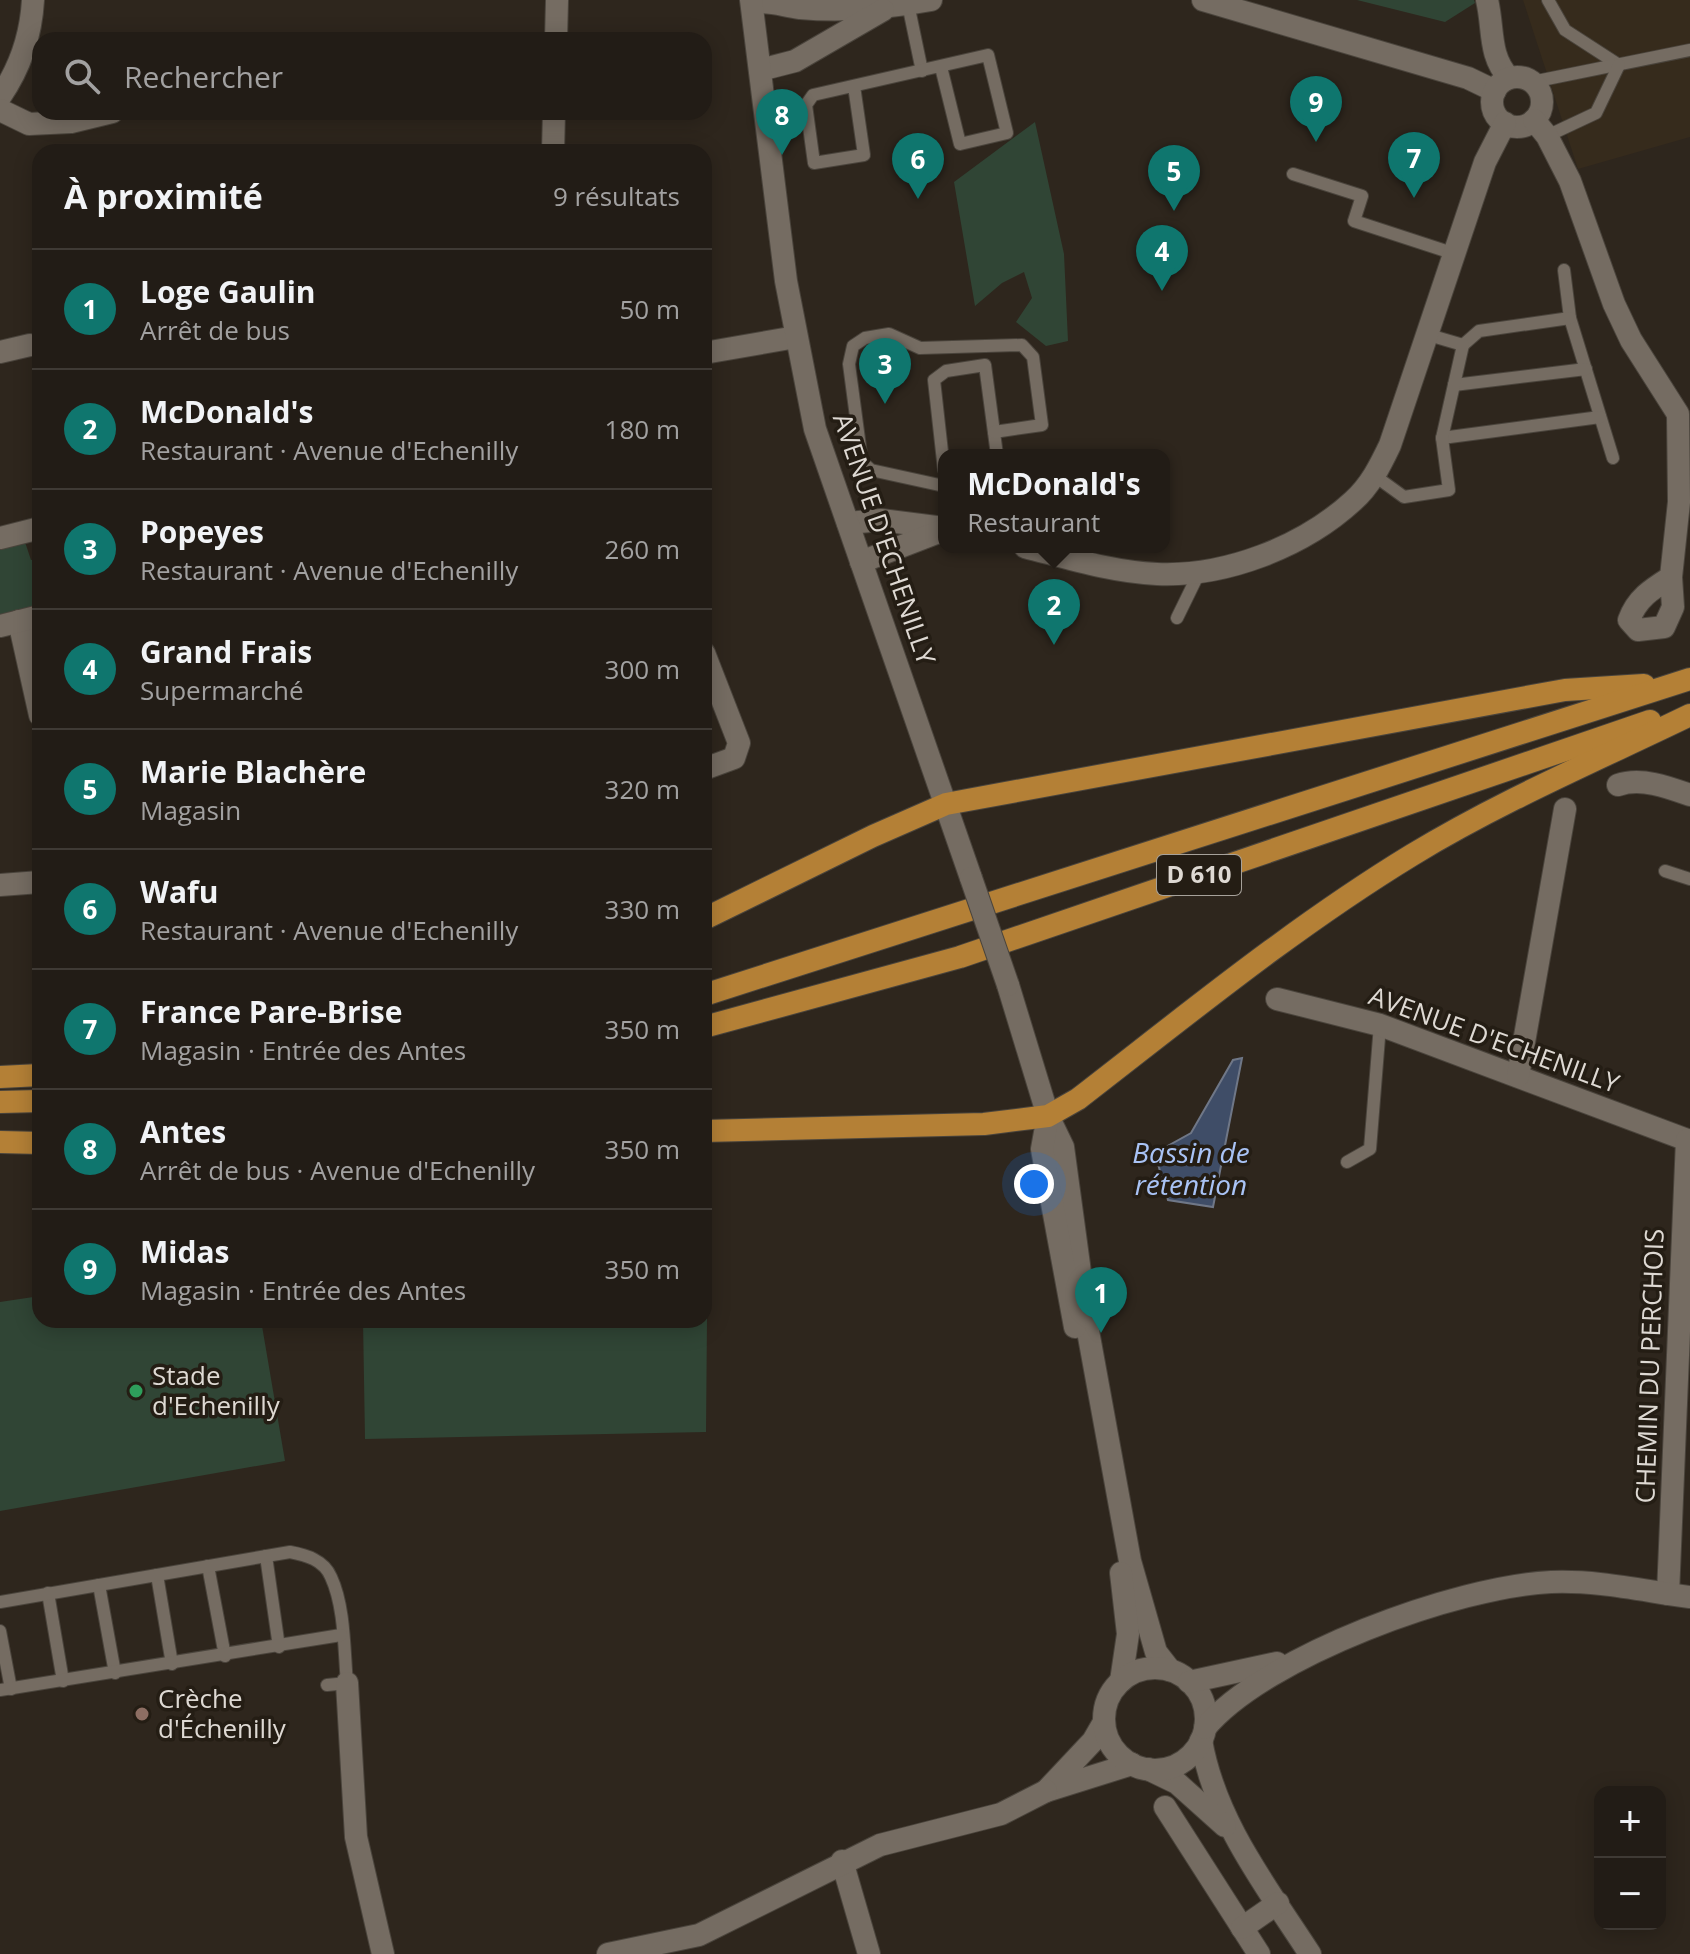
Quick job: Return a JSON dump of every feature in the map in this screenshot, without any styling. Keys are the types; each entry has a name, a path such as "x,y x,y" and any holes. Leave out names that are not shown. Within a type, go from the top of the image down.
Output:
{"highway":[{"path":"712,915 946,804 1565,690 1684,681"},
{"name":"D 610","path":"712,992 1684,681"},
{"name":"D 610","path":"712,1025 960,957 1690,708"},
{"path":"712,1131 984,1124 1048,1116 1078,1099 1306,923 1413,854 1524,794 1690,715"},
{"path":"0,1077 32,1075"},
{"path":"0,1102 32,1101"},
{"path":"0,1142 32,1143"}],"street":[{"path":"0,97 15,76 26,45 33,0"},
{"path":"556,32 557,0"},
{"path":"751,1 770,1 798,8 885,9 931,0"},
{"path":"1203,0 1468,78 1502,85 1532,82 1542,97 1540,128 1570,181 1620,316 1678,414 1679,502 1671,577"},
{"path":"1487,0 1494,32 1494,57 1502,85 1493,105 1505,123 1540,128"},
{"name":"AVENUE D'ECHENILLY","path":"751,1 796,337 815,429 1008,985 1048,1116 1063,1147 1088,1331 1130,1561 1156,1652 1170,1670"},
{"path":"798,8 810,27 806,52"},
{"path":"760,70 786,65 885,9"},
{"path":"0,110 29,124 79,120"},
{"path":"553,144 554,120"},
{"path":"1051,553 1156,574 1200,570 1250,559 1306,536 1354,501 1375,476 1395,431 1485,162 1505,123"},
{"path":"712,352 796,337"},
{"path":"0,352 30,345"},
{"path":"848,523 881,520 938,528"},
{"path":"0,538 32,530"},
{"path":"861,562 938,531"},
{"path":"20,621 32,677"},
{"path":"712,674 739,743 734,758 712,766"},
{"path":"1618,785 1630,781 1653,784 1690,795"},
{"path":"1518,1076 1565,809"},
{"path":"0,885 32,883"},
{"name":"AVENUE D'ECHENILLY","path":"1277,999 1380,1025 1688,1141"},
{"path":"1046,1791 1093,1741 1104,1722 1107,1702 1121,1681 1128,1634 1126,1606 1042,1149 1048,1116"},
{"name":"CHEMIN DU PERCHOIS","path":"1679,1596 1688,1141"},
{"path":"1189,1682 1236,1674 1321,1651 1458,1597 1505,1587 1594,1583 1679,1596"},
{"path":"608,1954 699,1935 842,1861 880,1845 1001,1814 1046,1791 1140,1767 1161,1769 1185,1760 1230,1701 1321,1651"},
{"path":"1121,1681 1144,1669 1170,1670 1189,1682 1203,1703 1205,1764 1229,1829 1310,1954"},
{"path":"337,1684 356,1837 383,1954"},
{"path":"1104,1722 1115,1751 1140,1767 1177,1783 1229,1829"},
{"path":"1165,1807 1259,1954"},
{"path":"842,1861 869,1954"},
{"path":"1242,1928 1278,1903"}],"lane":[{"path":"1548,0 1565,30 1619,65"},
{"path":"908,4 922,71"},
{"path":"1532,82 1690,50"},
{"path":"854,86 864,155 814,163 808,98 854,86 988,55 1007,133 960,144 941,67"},
{"path":"1540,128 1596,113 1619,65"},
{"path":"1293,174 1362,196 1354,221 1455,254"},
{"path":"1564,270 1570,318 1613,458"},
{"path":"1375,476 1404,497 1449,490 1442,438 1463,345 1479,331 1570,318"},
{"path":"938,485 871,470 862,462 849,364 853,346 865,338 889,334 920,348 1022,345 1033,357 1042,425 994,432"},
{"path":"1429,335 1463,345"},
{"path":"942,449 934,380 946,371 985,365 996,449"},
{"path":"1454,385 1586,369"},
{"path":"1442,438 1600,417"},
{"path":"1177,618 1200,570"},
{"path":"1665,871 1690,879"},
{"path":"1347,1162 1370,1149 1380,1025"},
{"path":"0,1602 290,1552 312,1556 331,1575 341,1635 337,1684"},
{"path":"266,1556 279,1647"},
{"path":"208,1566 225,1656"},
{"path":"157,1575 172,1664"},
{"path":"99,1585 115,1673"},
{"path":"48,1593 63,1681"},
{"path":"0,1631 6,1690 341,1635"}],"shaded area":[{"path":"1523,0 1690,0 1690,137 1578,169"}],"green space":[{"path":"1357,0 1474,0 1475,3 1445,22"},
{"path":"1035,122 1064,254 1068,341 1046,346 1016,322 1032,298 1024,272 1002,283 975,306 954,182"},
{"path":"25,542 32,560 32,607 0,616 0,548"},
{"name":"Stade d'Echenilly","path":"32,1297 32,1328 262,1328 285,1461 0,1511 0,1302"},
{"path":"363,1328 707,1328 706,1432 365,1439"}],"water":[{"name":"Bassin de rétention","path":"1242,1058 1213,1207 1168,1200 1155,1153 1191,1133 1233,1060"}],"place":[{"name":"Midas","path":"1316,142"},
{"name":"Antes","path":"782,155"},
{"name":"France Pare-Brise","path":"1414,198"},
{"name":"Wafu","path":"918,199"},
{"name":"Marie Blachère","path":"1174,211"},
{"name":"Grand Frais","path":"1162,291"},
{"name":"Popeyes","path":"885,404"},
{"name":"McDonald's","path":"1054,645"},
{"name":"Loge Gaulin","path":"1101,1333"},
{"name":"Stade d'Echenilly","path":"136,1391"},
{"name":"Crèche d'Échenilly","path":"142,1714"}]}
